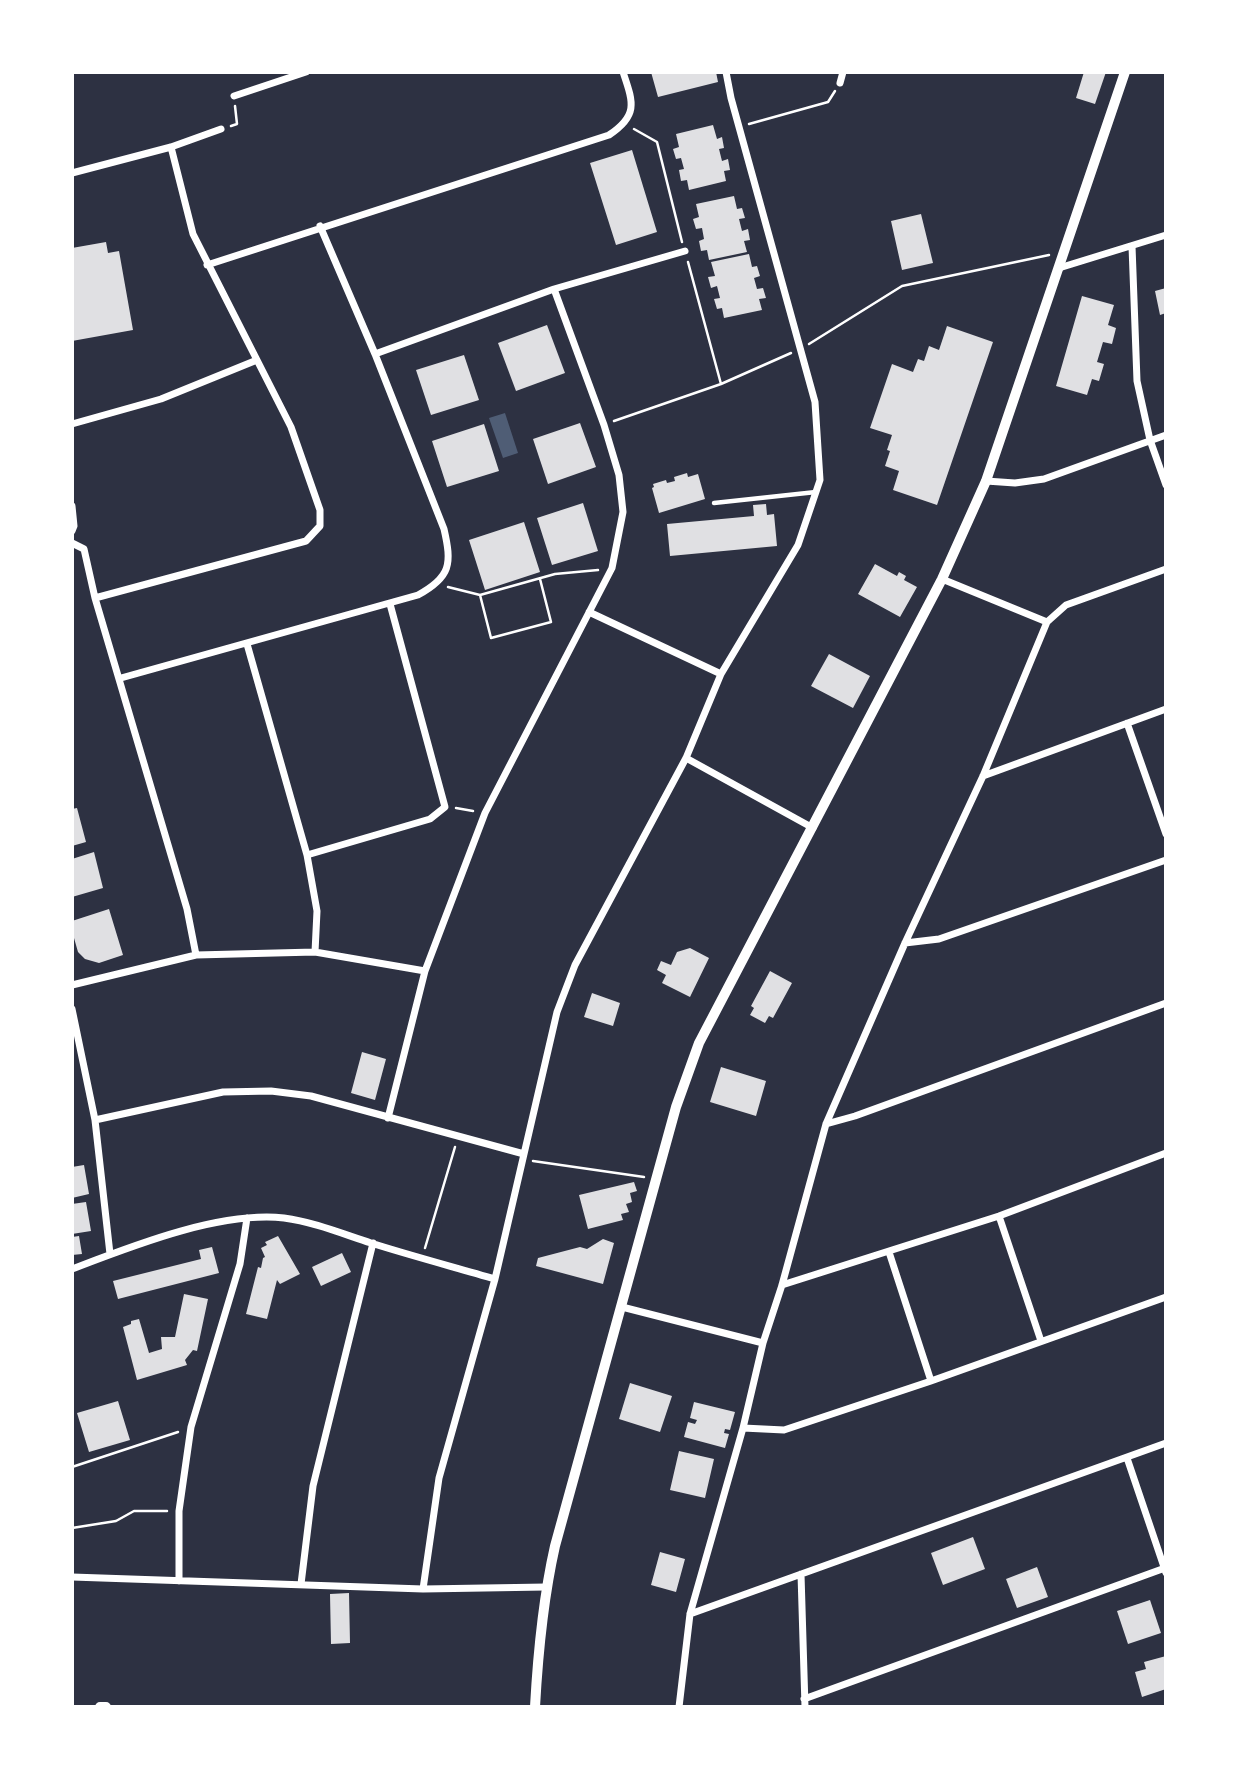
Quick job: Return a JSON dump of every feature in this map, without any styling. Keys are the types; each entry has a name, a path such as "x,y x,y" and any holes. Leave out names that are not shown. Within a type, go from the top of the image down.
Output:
{"street":[{"path":"234,96 306,72"},
{"path":"207,265 320,226 609,135 625,124 632,107 623,72"},
{"path":"423,1588 439,1478 495,1279 557,1012 575,965 685,758 722,674 798,545 820,480 815,402 726,72"},
{"path":"840,83 843,72"},
{"path":"535,1707 539,1641 555,1546 676,1107 699,1043 942,579 986,481 1125,72"},
{"path":"72,173 171,147 221,129"},
{"path":"95,598 306,541 320,526 320,510 291,427 193,234 171,147"},
{"path":"121,678 418,595 437,584 447,569 448,548 444,529 375,354 320,226"},
{"path":"1059,268 1166,235"},
{"path":"1132,246 1137,381 1150,440 1166,485"},
{"path":"375,354 554,289 685,251"},
{"path":"388,1118 425,971 485,813 612,568 623,512 619,475 604,425 554,289"},
{"path":"72,424 161,399 257,360"},
{"path":"986,481 1016,483 1044,479 1166,435"},
{"path":"72,506 72,531"},
{"path":"72,542 84,549 95,598 121,678 187,909 196,955"},
{"path":"679,1707 690,1614 743,1429 762,1343 782,1285 826,1124 905,943 983,776 1047,622 1066,605 1166,569"},
{"path":"942,579 1047,622"},
{"path":"307,855 430,819 445,807 390,604"},
{"path":"589,612 722,674"},
{"path":"247,643 307,855 317,912 314,952"},
{"path":"983,776 1166,709"},
{"path":"1127,723 1166,834"},
{"path":"685,758 813,828"},
{"path":"905,943 939,939 1166,860"},
{"path":"72,985 196,955 314,952 425,971"},
{"path":"826,1124 855,1116 1166,1003"},
{"path":"72,1009 76,1041 95,1120 110,1254"},
{"path":"95,1120 223,1091 271,1091 311,1096 524,1157"},
{"path":"782,1285 999,1216 1166,1153"},
{"path":"999,1216 1041,1341"},
{"path":"72,1269 110,1254 215,1222 247,1218 285,1218 324,1227 495,1279"},
{"path":"179,1581 178,1511 191,1427 240,1264 247,1218"},
{"path":"301,1584 313,1486 373,1244"},
{"path":"889,1252 932,1381"},
{"path":"743,1429 784,1430 932,1381 1166,1297"},
{"path":"622,1307 762,1343"},
{"path":"690,1614 1166,1443"},
{"path":"801,1574 805,1703 1165,1571 1127,1458"},
{"path":"72,1577 423,1588 546,1587"},
{"path":"100,1707 106,1707"}],"lane":[{"path":"714,503 816,492"}],"path":[{"path":"739,127 828,102 840,83"},
{"path":"221,129 237,124 234,96"},
{"path":"604,425 721,384 799,350 902,286 1065,251"},
{"path":"437,584 480,595 555,574 612,568"},
{"path":"480,595 491,638 503,635 551,622 540,579"},
{"path":"445,807 485,813"},
{"path":"422,1258 458,1137"},
{"path":"524,1157 656,1179"},
{"path":"72,1467 191,1427"},
{"path":"72,1528 116,1521 134,1511 178,1511"}],"water":[{"path":"505,413 518,453 503,458 489,418"}],"building":[{"path":"651,72 716,72 718,82 658,97"},
{"path":"1084,72 1106,72 1095,104 1076,98"},
{"path":"713,125 717,139 722,137 724,148 719,149 722,161 728,159 730,170 724,171 726,181 689,190 687,180 681,181 679,170 684,169 681,158 676,159 673,149 679,147 676,134"},
{"path":"632,150 657,232 616,245 590,163"},
{"path":"734,196 737,209 742,208 745,218 739,219 742,231 748,229 750,240 744,241 747,252 709,260 707,250 701,251 699,241 704,239 702,228 696,229 693,219 699,217 696,204"},
{"path":"921,214 933,263 902,270 891,221"},
{"path":"106,242 108,253 119,251 133,330 72,341 72,248"},
{"path":"749,254 752,267 757,266 760,276 754,278 757,289 763,288 766,298 759,299 762,310 724,318 722,308 717,309 714,299 720,298 717,286 711,288 708,277 715,276 711,262"},
{"path":"1166,288 1166,313 1160,315 1155,291"},
{"path":"1082,296 1114,305 1108,325 1116,328 1112,344 1103,342 1097,362 1104,364 1099,381 1092,379 1087,395 1056,386"},
{"path":"547,325 565,373 516,391 498,343"},
{"path":"947,326 993,342 937,505 893,490 899,471 885,466 892,435 870,428 892,364 913,372 918,359 924,361 929,346 939,350"},
{"path":"464,355 479,400 431,415 416,370"},
{"path":"580,423 596,467 548,484 533,439"},
{"path":"484,424 499,471 447,487 432,441"},
{"path":"687,473 688,477 698,474 705,499 659,513 653,484 666,480 667,483 675,481 674,477"},
{"path":"583,503 598,551 552,565 537,518"},
{"path":"766,504 767,515 774,514 777,546 670,556 667,524 754,516 753,505"},
{"path":"524,522 540,572 485,590 469,540"},
{"path":"875,564 897,576 899,572 906,576 904,580 917,587 900,617 858,594"},
{"path":"829,654 870,676 853,708 811,686"},
{"path":"77,808 86,842 72,846 72,809"},
{"path":"94,852 103,888 72,897 72,859"},
{"path":"109,909 123,955 99,963 85,959 78,952 72,921"},
{"path":"690,948 709,958 690,997 662,983 666,975 657,970 661,961 671,965 677,952"},
{"path":"770,971 792,983 773,1018 769,1016 765,1023 750,1015 754,1008 751,1006"},
{"path":"592,993 620,1003 613,1026 584,1017"},
{"path":"362,1052 386,1059 375,1100 351,1093"},
{"path":"721,1067 766,1081 756,1116 710,1102"},
{"path":"84,1165 89,1194 72,1198 72,1167"},
{"path":"634,1182 637,1191 630,1193 632,1202 626,1204 629,1212 621,1214 623,1220 588,1229 579,1195"},
{"path":"86,1202 91,1231 72,1234 72,1204"},
{"path":"79,1236 82,1254 72,1255 72,1237"},
{"path":"278,1236 300,1274 280,1284 277,1280 267,1319 246,1314 258,1267 261,1268 265,1257 261,1248 267,1245 265,1242"},
{"path":"603,1239 614,1243 603,1284 536,1266 538,1258 580,1247 587,1249"},
{"path":"212,1247 219,1273 118,1299 113,1281 201,1259 199,1250"},
{"path":"342,1253 351,1272 321,1286 312,1267"},
{"path":"184,1294 208,1299 197,1351 193,1350 185,1360 187,1365 137,1380 123,1327 139,1319 149,1353 162,1349 161,1337 175,1337"},
{"path":"630,1383 672,1396 660,1432 619,1419"},
{"path":"118,1401 130,1440 89,1452 77,1413"},
{"path":"694,1402 735,1412 730,1430 725,1429 724,1433 729,1434 725,1448 684,1437 688,1422 695,1424 697,1420 690,1418"},
{"path":"679,1451 714,1459 705,1498 670,1490"},
{"path":"973,1537 985,1569 943,1585 931,1553"},
{"path":"660,1552 685,1559 676,1592 651,1585"},
{"path":"1037,1567 1048,1597 1017,1608 1006,1579"},
{"path":"349,1593 350,1643 331,1644 330,1594"},
{"path":"1150,1600 1161,1633 1128,1644 1117,1611"},
{"path":"1166,1656 1166,1689 1142,1697 1135,1672 1146,1669 1144,1662"}]}
